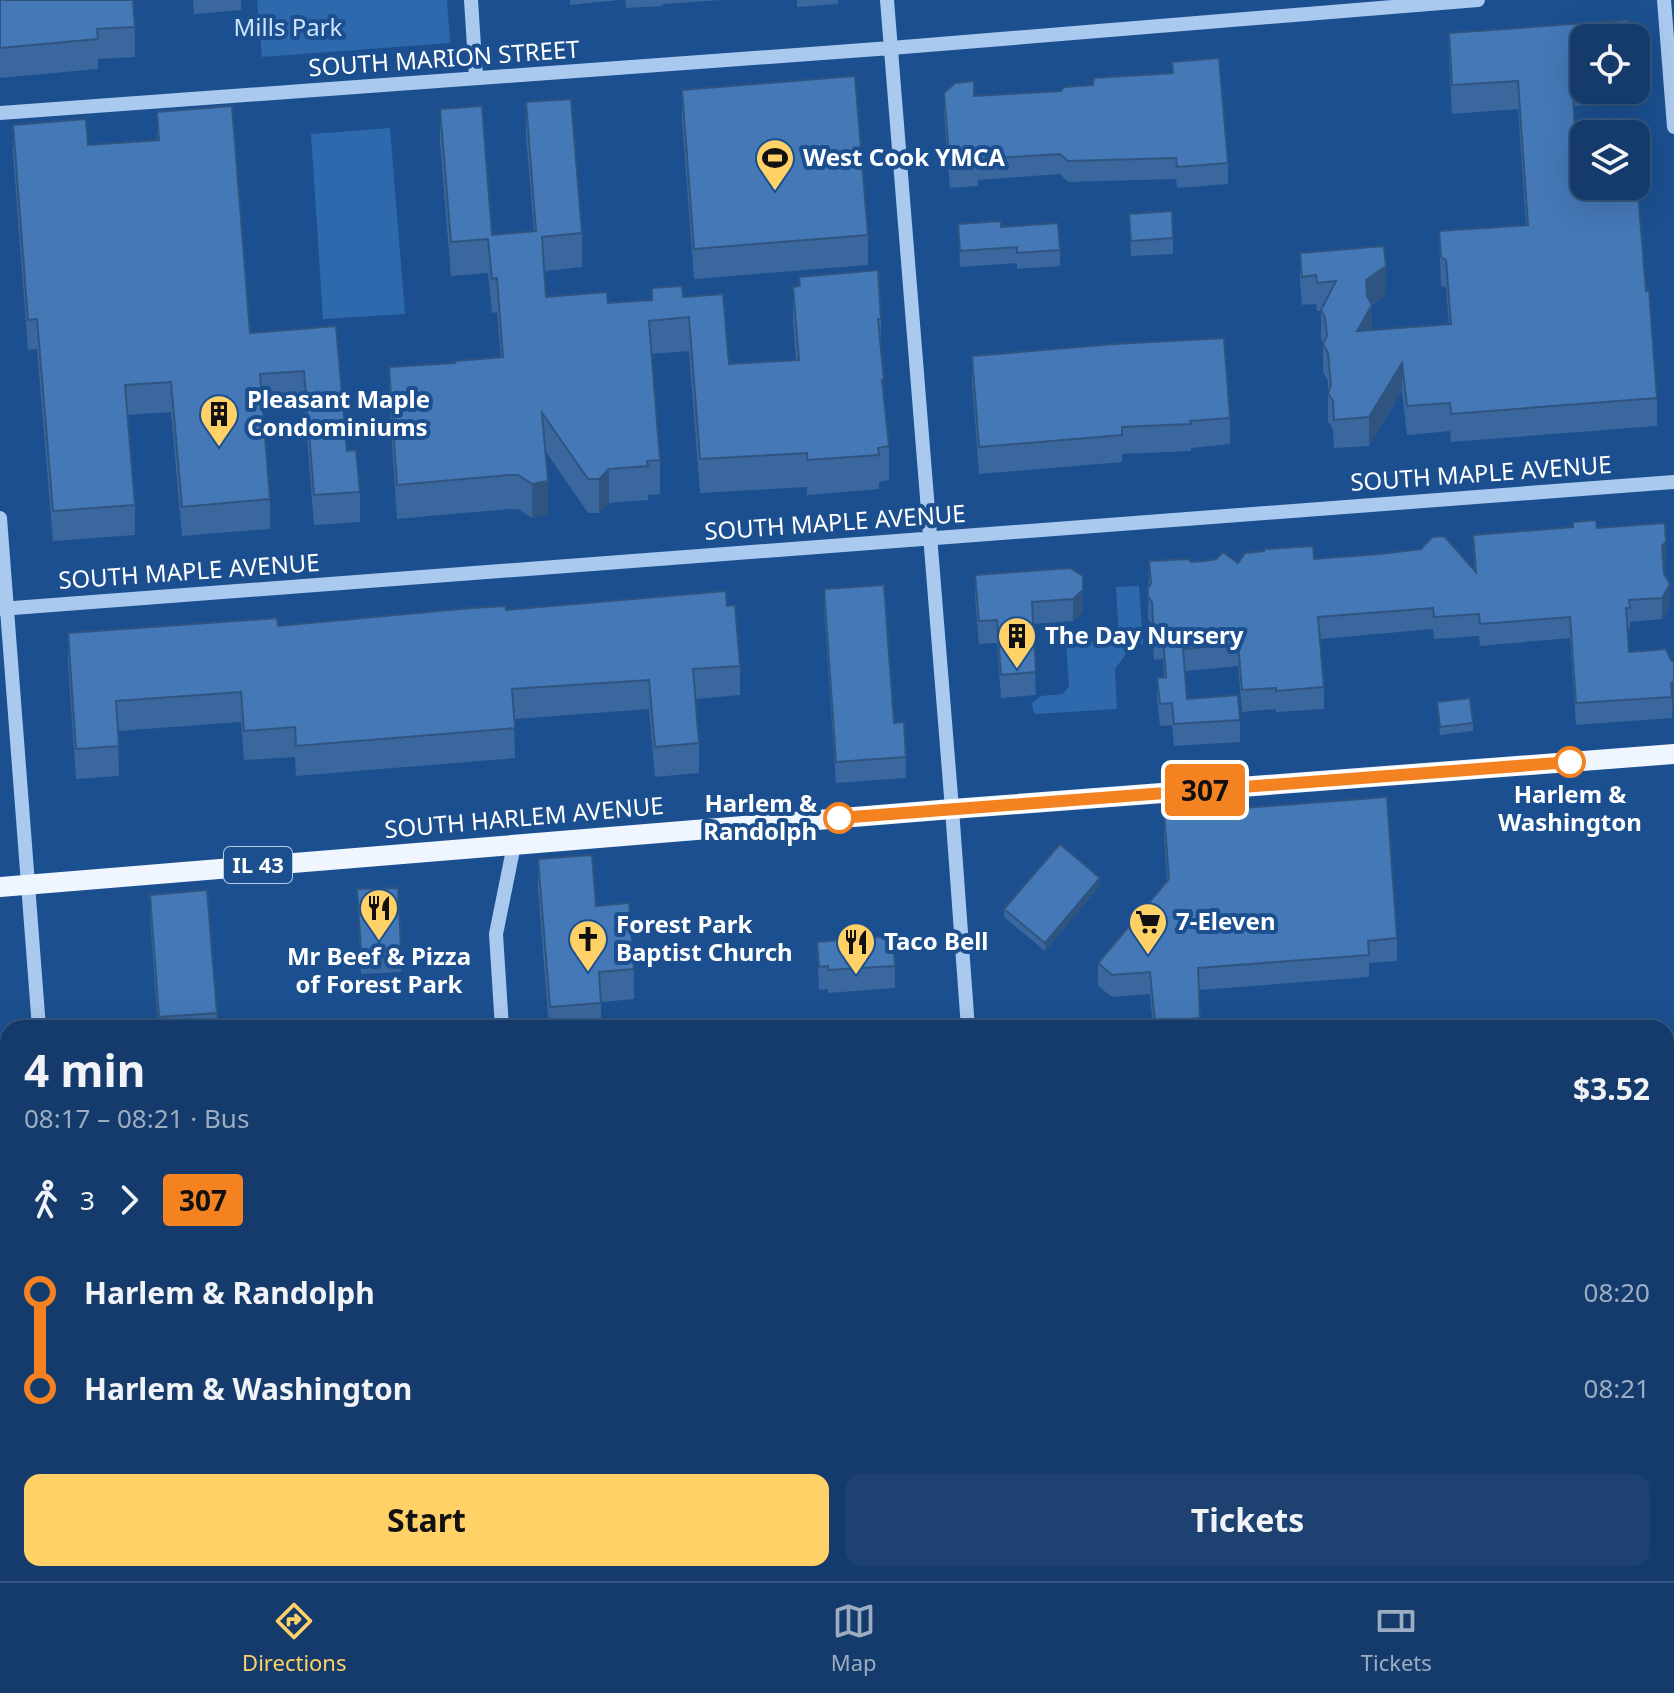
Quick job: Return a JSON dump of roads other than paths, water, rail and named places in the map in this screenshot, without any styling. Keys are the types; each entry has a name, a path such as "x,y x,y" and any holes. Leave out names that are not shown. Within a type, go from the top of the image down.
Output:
{"main road":[{"name":"SOUTH HARLEM AVENUE","path":"0,887 1674,754"}],"street":[{"path":"471,0 476,78"},
{"path":"887,0 967,1020"},
{"name":"SOUTH MARION STREET","path":"0,113 891,48 1478,0"},
{"path":"1664,0 1674,127"},
{"name":"SOUTH MAPLE AVENUE","path":"4,608 1674,482"},
{"path":"0,518 4,608 38,1020"},
{"path":"501,1020 496,934 514,845"}],"place":[{"name":"West Cook YMCA","path":"775,192"},
{"name":"Pleasant Maple Condominiums","path":"219,448"},
{"name":"The Day Nursery","path":"1017,670"},
{"name":"Harlem & Washington","path":"1570,762"},
{"name":"Harlem & Randolph","path":"839,818"},
{"name":"Mr Beef & Pizza of Forest Park","path":"379,942"},
{"name":"7-Eleven","path":"1148,956"},
{"name":"Forest Park Baptist Church","path":"588,973"},
{"name":"Taco Bell","path":"856,976"}],"park label":[{"name":"Mills Park","path":"288,28"}]}
